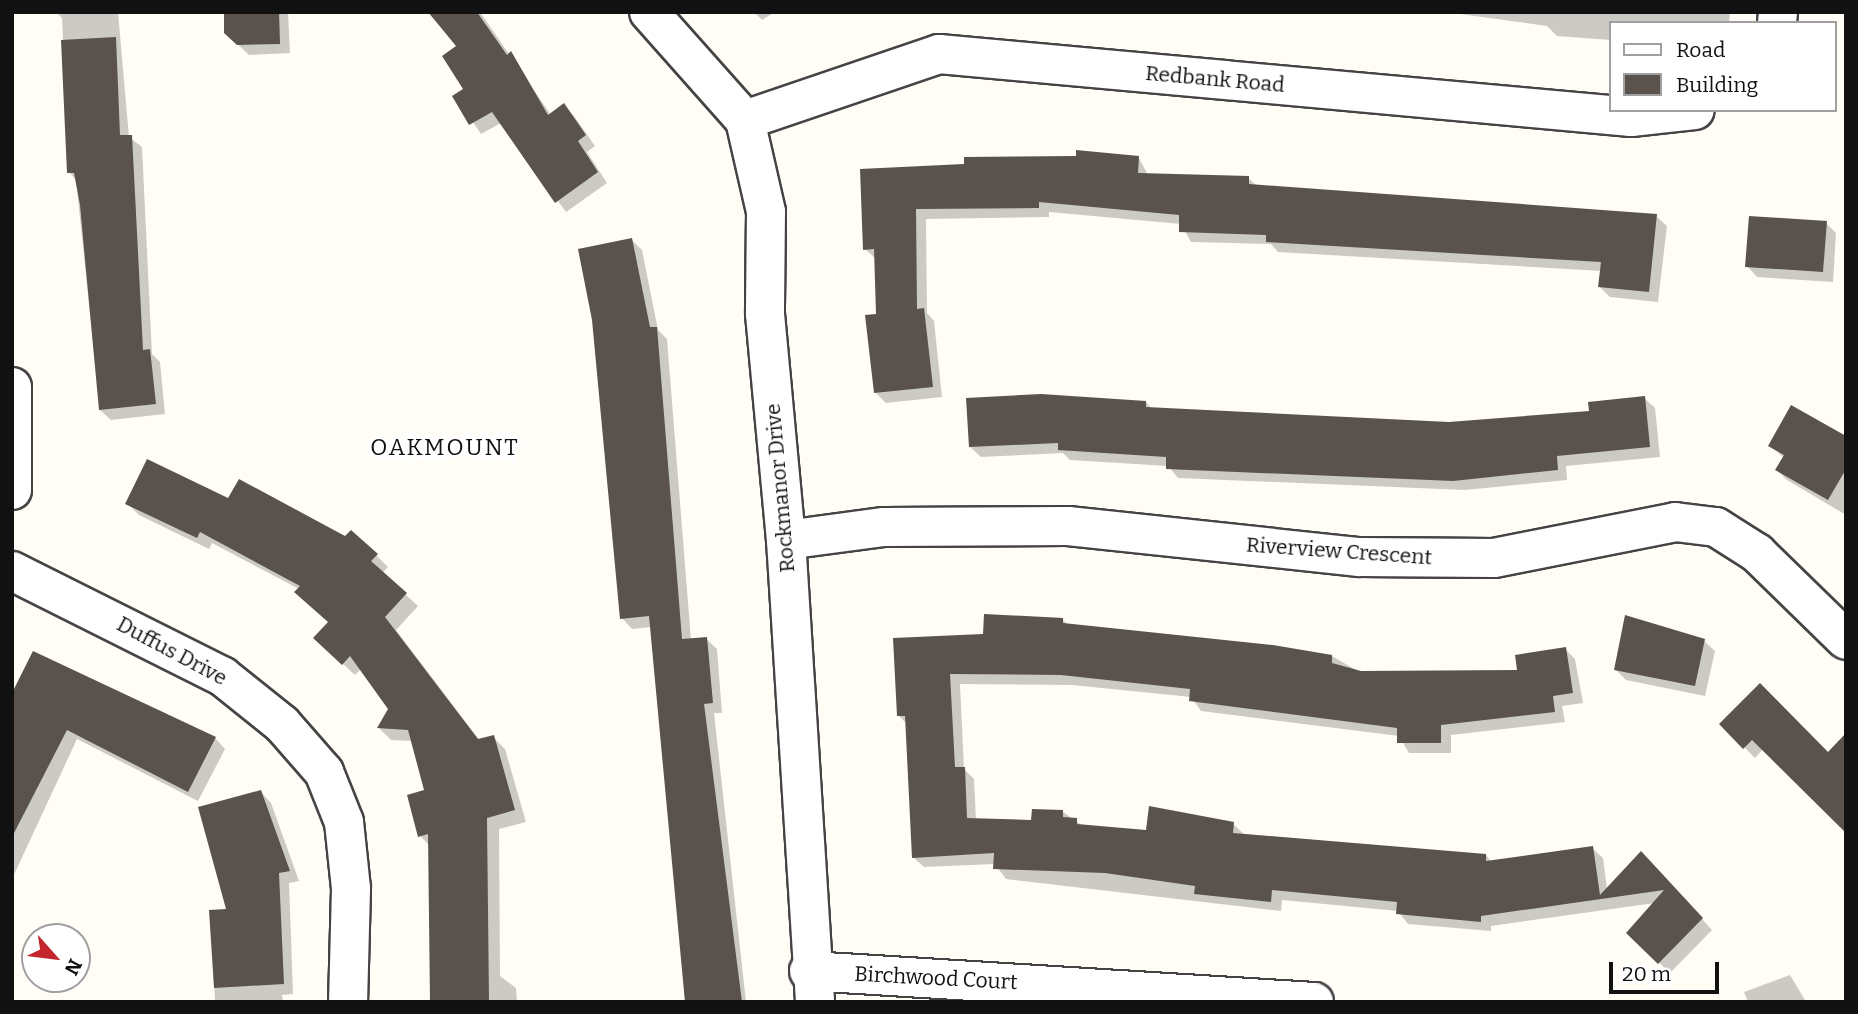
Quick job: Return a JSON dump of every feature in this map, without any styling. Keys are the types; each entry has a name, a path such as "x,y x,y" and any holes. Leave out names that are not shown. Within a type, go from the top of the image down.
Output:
{"street":[{"name":"Rockmanor Drive","path":"649,12 746,120 766,212 765,314 786,540 812,986"},
{"name":"Redbank Road","path":"746,120 939,54 1631,117 1677,112"},
{"path":"12,387 12,490"},
{"name":"Riverview Crescent","path":"786,540 884,527 1069,526 1359,557 1494,558 1675,522 1716,527 1756,553 1846,640"},
{"name":"Duffus Drive","path":"12,571 222,676 282,724 324,772 344,822 351,889 348,1002"},
{"name":"Birchwood Court","path":"812,986 1314,1002"}],"building":[{"path":"224,12 279,12 280,44 237,45 224,33"},
{"path":"428,12 477,12 507,55 511,51 548,115 564,103 586,135 578,141 598,172 555,203 492,112 469,125 452,96 463,89 442,56 456,46"},
{"path":"116,37 120,135 132,135 143,350 150,349 156,404 99,410 80,205 74,173 67,173 61,40"},
{"path":"1076,150 1139,156 1138,173 1249,176 1249,184 1657,214 1649,292 1598,287 1601,262 1266,242 1266,235 1179,232 1179,215 1039,202 1039,208 916,209 917,309 924,308 933,387 874,393 865,315 876,314 874,249 863,250 860,169 964,164 964,157 1076,156"},
{"path":"1749,216 1827,221 1823,272 1745,267"},
{"path":"632,238 650,327 657,327 682,639 707,637 713,703 704,704 742,1002 685,1002 649,616 620,619 592,320 578,249"},
{"path":"1041,394 1146,401 1146,407 1449,422 1589,411 1588,402 1645,396 1650,447 1557,456 1558,470 1453,481 1166,469 1166,457 1058,450 1058,443 969,447 966,398"},
{"path":"1791,405 1846,436 1846,469 1828,500 1775,470 1784,455 1768,446"},
{"path":"147,459 228,498 239,479 345,536 351,530 378,554 371,561 407,593 385,617 478,739 494,735 515,810 487,818 489,1002 430,1002 428,834 418,837 407,795 424,790 408,730 377,728 388,709 350,656 342,665 313,638 328,622 294,592 300,586 200,532 197,538 125,504"},
{"path":"984,614 1063,618 1063,623 1273,645 1332,655 1332,663 1361,671 1517,670 1515,655 1566,647 1573,693 1553,696 1555,712 1441,725 1441,743 1397,743 1397,728 1189,701 1190,689 1061,675 950,674 955,767 965,767 967,818 1031,820 1032,809 1063,810 1063,817 1077,818 1077,824 1146,830 1149,806 1234,822 1233,833 1486,854 1486,861 1593,846 1600,895 1641,851 1703,918 1658,964 1626,933 1664,890 1481,916 1481,922 1396,914 1397,902 1272,890 1271,902 1194,894 1195,886 1105,873 993,869 994,853 912,858 905,716 897,716 893,638 983,634"},
{"path":"1625,615 1705,639 1695,686 1614,670"},
{"path":"33,651 216,737 188,792 67,730 12,837 12,693"},
{"path":"1760,683 1828,752 1846,733 1846,833 1752,740 1743,749 1719,724"},
{"path":"261,790 290,871 279,873 284,984 214,988 209,910 226,909 198,807"}],"district":[{"name":"OAKMOUNT","path":"445,447"}]}
